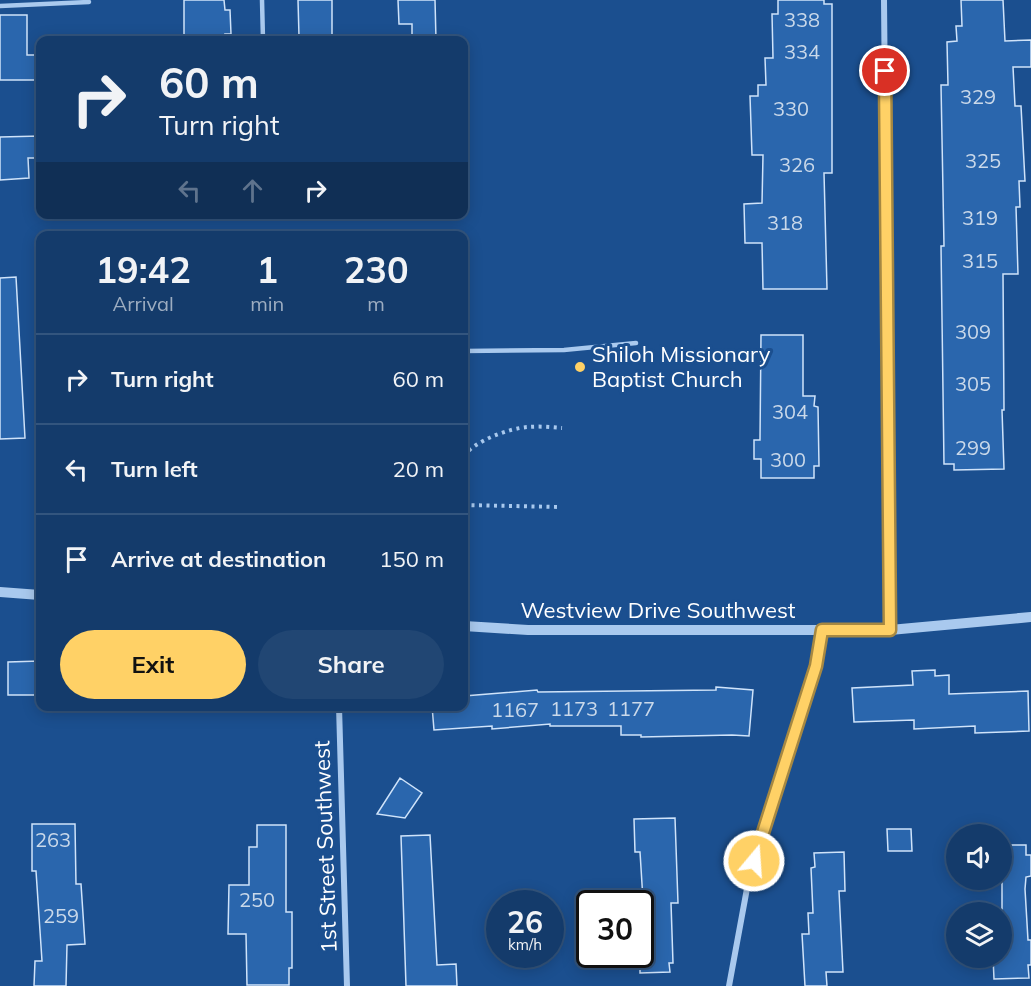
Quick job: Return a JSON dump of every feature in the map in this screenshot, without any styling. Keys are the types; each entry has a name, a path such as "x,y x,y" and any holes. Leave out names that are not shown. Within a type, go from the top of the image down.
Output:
{"street":[{"path":"884,0 890,630"},
{"path":"0,592 36,595"},
{"name":"Westview Drive Southwest","path":"468,626 528,630 890,630 1031,617"},
{"path":"729,986 748,883 816,666 822,630"},
{"name":"1st Street Southwest","path":"339,711 347,986"}],"lane":[{"path":"262,0 263,36"},
{"path":"0,6 89,2"},
{"path":"468,351 564,350 636,343"}],"path":[{"path":"468,450 489,438 526,427 562,428"},
{"path":"468,505 560,507"}],"building":[{"path":"184,0 224,0 225,10 230,10 231,34 184,36"},
{"path":"298,0 332,0 332,36 299,36"},
{"path":"398,0 435,0 436,36 412,36 412,24 399,24"},
{"path":"778,0 824,0 824,4 832,4 832,173 824,173 827,289 763,289 762,243 745,243 744,204 762,203 763,155 752,155 750,96 758,96 758,85 766,85 765,58 773,58 772,14 778,14"},
{"path":"961,0 1003,0 1005,41 1031,40 1031,67 1013,67 1015,106 1021,106 1025,181 1019,181 1020,207 1016,207 1018,274 1003,274 1004,469 954,470 954,464 944,464 941,85 948,85 947,42 957,41 956,26 962,26"},
{"path":"0,15 27,15 27,55 36,55 36,80 0,80"},
{"path":"36,136 36,158 28,158 29,178 0,180 0,137"},
{"path":"16,277 25,438 0,439 0,278"},
{"path":"761,335 803,335 803,396 815,396 814,406 818,407 819,466 814,466 814,478 761,478 761,459 754,459 754,440 760,440"},
{"path":"36,661 36,695 8,695 8,662"},
{"path":"935,670 935,676 949,675 949,694 1028,691 1029,731 975,733 975,726 914,729 914,720 854,722 852,688 913,685 912,671"},
{"path":"716,687 753,690 749,736 641,737 641,735 621,735 621,726 550,726 550,724 492,729 492,726 434,730 432,711 468,711 468,696 537,690 538,692 716,690"},
{"path":"400,778 422,793 405,818 377,814"},
{"path":"675,818 678,903 671,903 673,963 669,963 670,972 640,973 640,968 654,968 654,890 642,890 640,852 635,852 634,819"},
{"path":"32,824 75,824 76,884 81,884 85,944 67,945 66,986 34,986 35,961 42,961 36,871 32,871"},
{"path":"257,825 286,825 286,912 292,912 292,968 289,968 289,985 247,985 246,934 228,934 229,885 249,885 249,847 257,847"},
{"path":"887,829 911,829 912,851 888,851"},
{"path":"430,835 437,965 456,964 457,986 406,986 401,836"},
{"path":"1012,845 1026,845 1026,855 1031,855 1031,876 1026,877 1025,889 1028,940 1031,940 1029,978 994,979 994,968 1012,968 1012,902 1002,902 1002,890 1012,890"},
{"path":"844,852 845,891 839,891 843,972 826,972 827,986 805,986 802,934 809,934 808,913 813,913 811,868 815,867 814,853"}],"place":[{"name":"Shiloh Missionary Baptist Church","path":"580,367"}],"route":[{"path":"754,861 816,666 822,630 890,630 885,71"}]}
